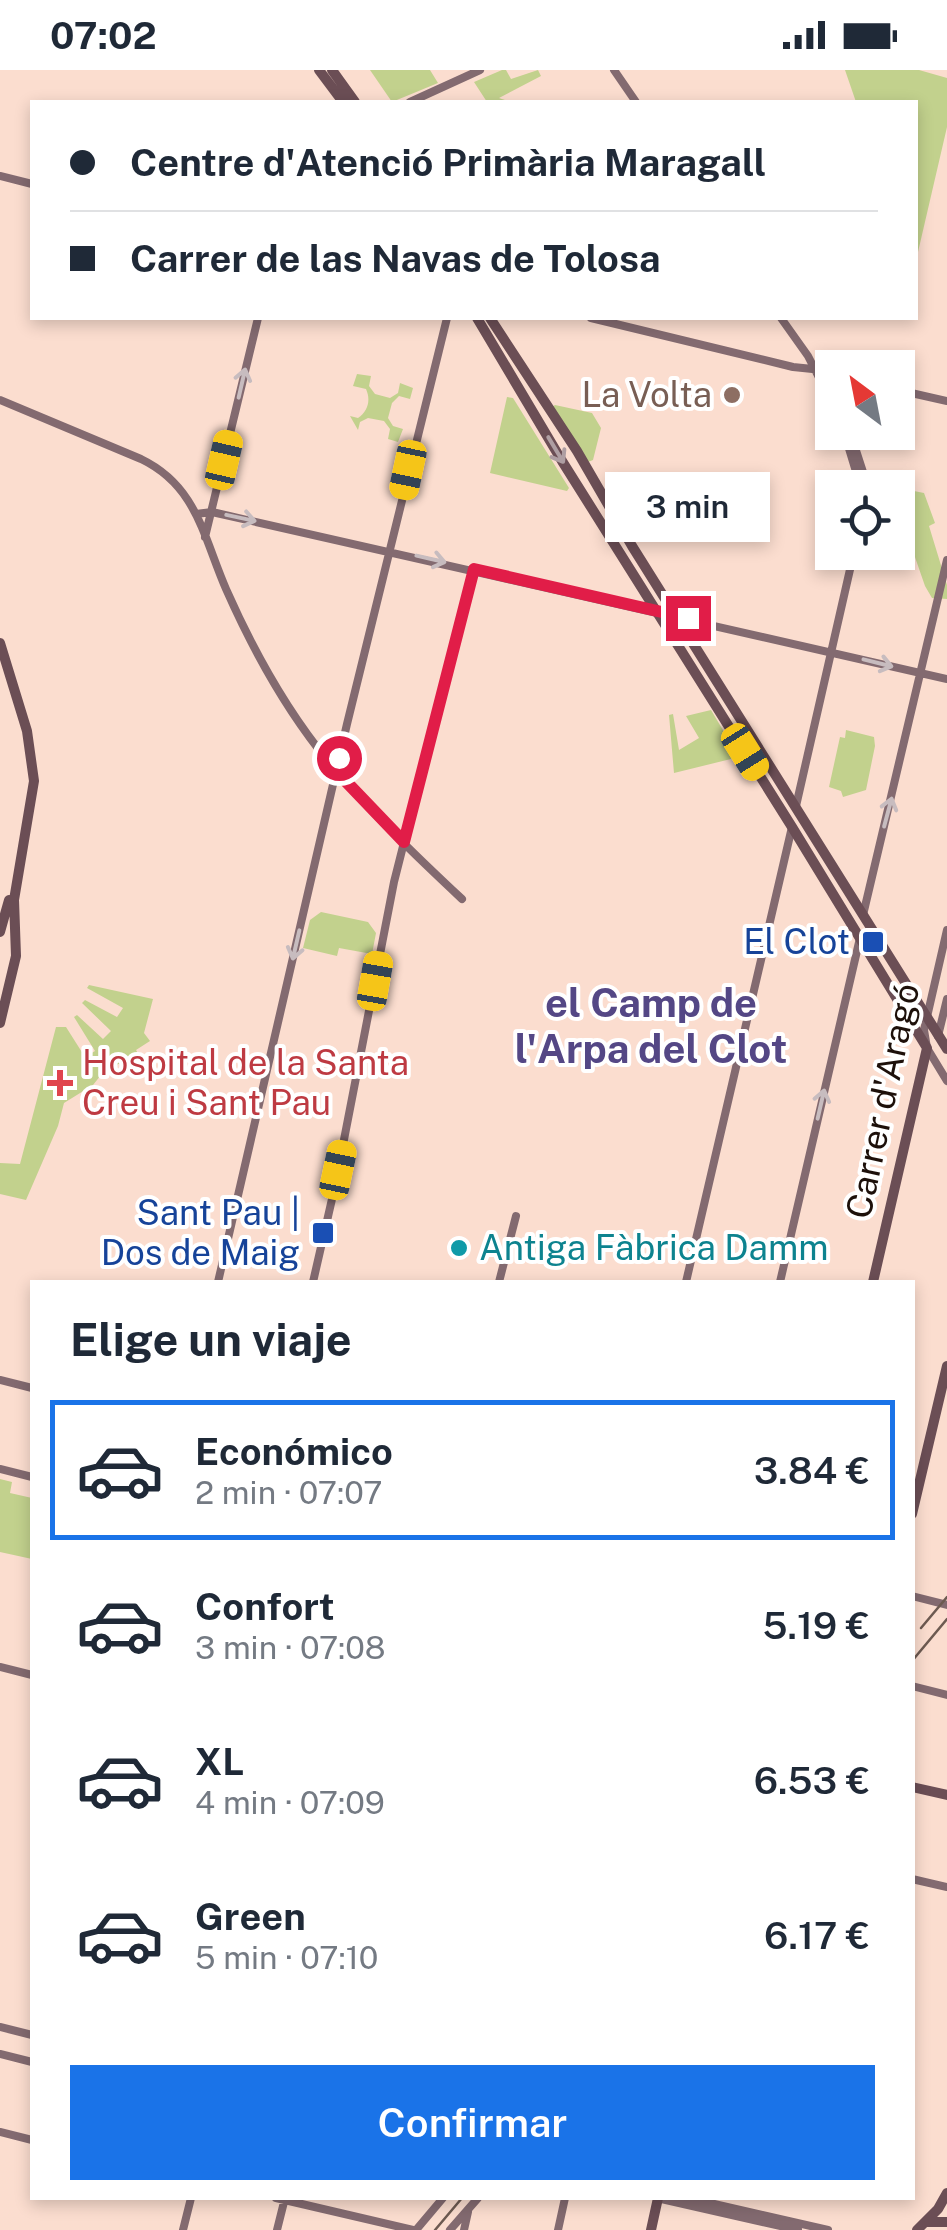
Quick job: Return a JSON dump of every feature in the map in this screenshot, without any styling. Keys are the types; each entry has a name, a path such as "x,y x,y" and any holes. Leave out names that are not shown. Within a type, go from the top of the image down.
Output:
{"main road":[{"path":"319,70 342,100"},
{"path":"332,70 354,100"},
{"path":"414,100 480,70"},
{"path":"614,70 635,100"},
{"path":"0,176 30,184"},
{"path":"205,537 258,320"},
{"path":"218,1280 330,794 446,320"},
{"path":"477,320 658,612 796,810 947,1049"},
{"path":"491,320 578,451 792,826 947,1081"},
{"path":"599,320 815,372"},
{"path":"785,320 815,363"},
{"path":"785,320 815,360"},
{"path":"796,367 805,363 808,356"},
{"path":"915,392 947,400"},
{"path":"524,395 542,399"},
{"path":"0,400 156,466 178,483 196,514 264,665 312,741 336,771 462,900"},
{"path":"196,514 212,512 388,550 947,679"},
{"path":"780,1280 947,560"},
{"path":"312,1280 404,842 474,569"},
{"path":"686,1280 850,570"},
{"path":"0,642 27,731 34,787 22,834"},
{"path":"0,932 14,888 31,761"},
{"path":"0,1023 16,956 14,888"},
{"name":"Carrer d'Aragó","path":"873,1280 926,1048 924,1030 947,930"},
{"name":"Carrer d'Aragó","path":"938,1036 947,999"},
{"path":"500,1280 516,1216"},
{"path":"915,1501 947,1366"},
{"path":"0,1380 30,1388"},
{"path":"0,1468 30,1476"},
{"path":"915,1597 947,1605"},
{"path":"0,1667 30,1674"},
{"path":"915,1687 947,1695"},
{"path":"915,1788 944,1794"},
{"path":"915,1880 947,1887"},
{"path":"0,2027 30,2034"},
{"path":"0,2054 30,2062"},
{"path":"0,2132 30,2140"},
{"path":"917,2228 947,2193"},
{"path":"184,2230 191,2200"},
{"path":"278,2230 282,2200"},
{"path":"290,2200 415,2230 441,2200"},
{"path":"558,2230 565,2200"},
{"path":"651,2230 658,2200"},
{"path":"667,2200 798,2230"},
{"path":"697,2200 828,2230"},
{"path":"450,2230 473,2201"},
{"path":"464,2230 473,2201"},
{"path":"917,2228 947,2222"}],"green space":[{"path":"370,70 430,70 438,83 397,100 391,100"},
{"path":"502,70 511,79 538,70 541,76 499,98 505,100 486,100 474,82"},
{"path":"845,70 919,70 947,78 947,127 918,252 918,100 855,100"},
{"path":"357,374 371,376 369,386 375,394 390,398 398,393 400,383 413,388 410,399 399,396 392,403 388,418 393,426 403,429 398,442 388,439 390,429 384,421 368,418 360,422 358,430 350,416 361,415 368,397 366,389 353,386"},
{"path":"507,397 513,398 569,488 567,491 490,473"},
{"path":"552,407 592,413 601,428 593,460 588,462"},
{"path":"915,491 924,493 935,523 929,526 947,585 947,599 932,598 915,557"},
{"path":"711,710 739,757 674,773 669,715 673,714 679,750 699,738 686,716"},
{"path":"846,730 874,737 875,746 866,790 843,797 841,791 829,787 840,737 845,738"},
{"path":"321,912 368,922 376,933 372,954 339,948 337,956 303,948 310,920"},
{"path":"89,985 153,999 144,1033 150,1041 136,1050 139,1055 105,1070 93,1085 64,1103 26,1200 0,1194 0,1163 20,1164 56,1027 66,1027 85,1057 95,1051 74,1017 77,1015 103,1039 111,1031 82,1003 85,1000 117,1017 123,1008 87,988"},
{"path":"0,1479 12,1482 10,1493 30,1498 30,1559 0,1552"}],"tram line":[{"path":"921,1628 947,1597"},
{"path":"915,1657 947,1619"},
{"path":"435,2230 460,2200"}],"place":[{"name":"La Volta","path":"732,395"},
{"name":"El Clot","path":"873,942"},
{"name":"Hospital de la Santa Creu i Sant Pau","path":"60,1083"},
{"name":"Sant Pau | Dos de Maig","path":"323,1233"},
{"name":"Antiga Fàbrica Damm","path":"459,1248"}],"district":[{"name":"el Camp de l'Arpa del Clot","path":"651,1026"}],"route":[{"path":"339,758 336,771 404,842 474,569 688,618"}]}
